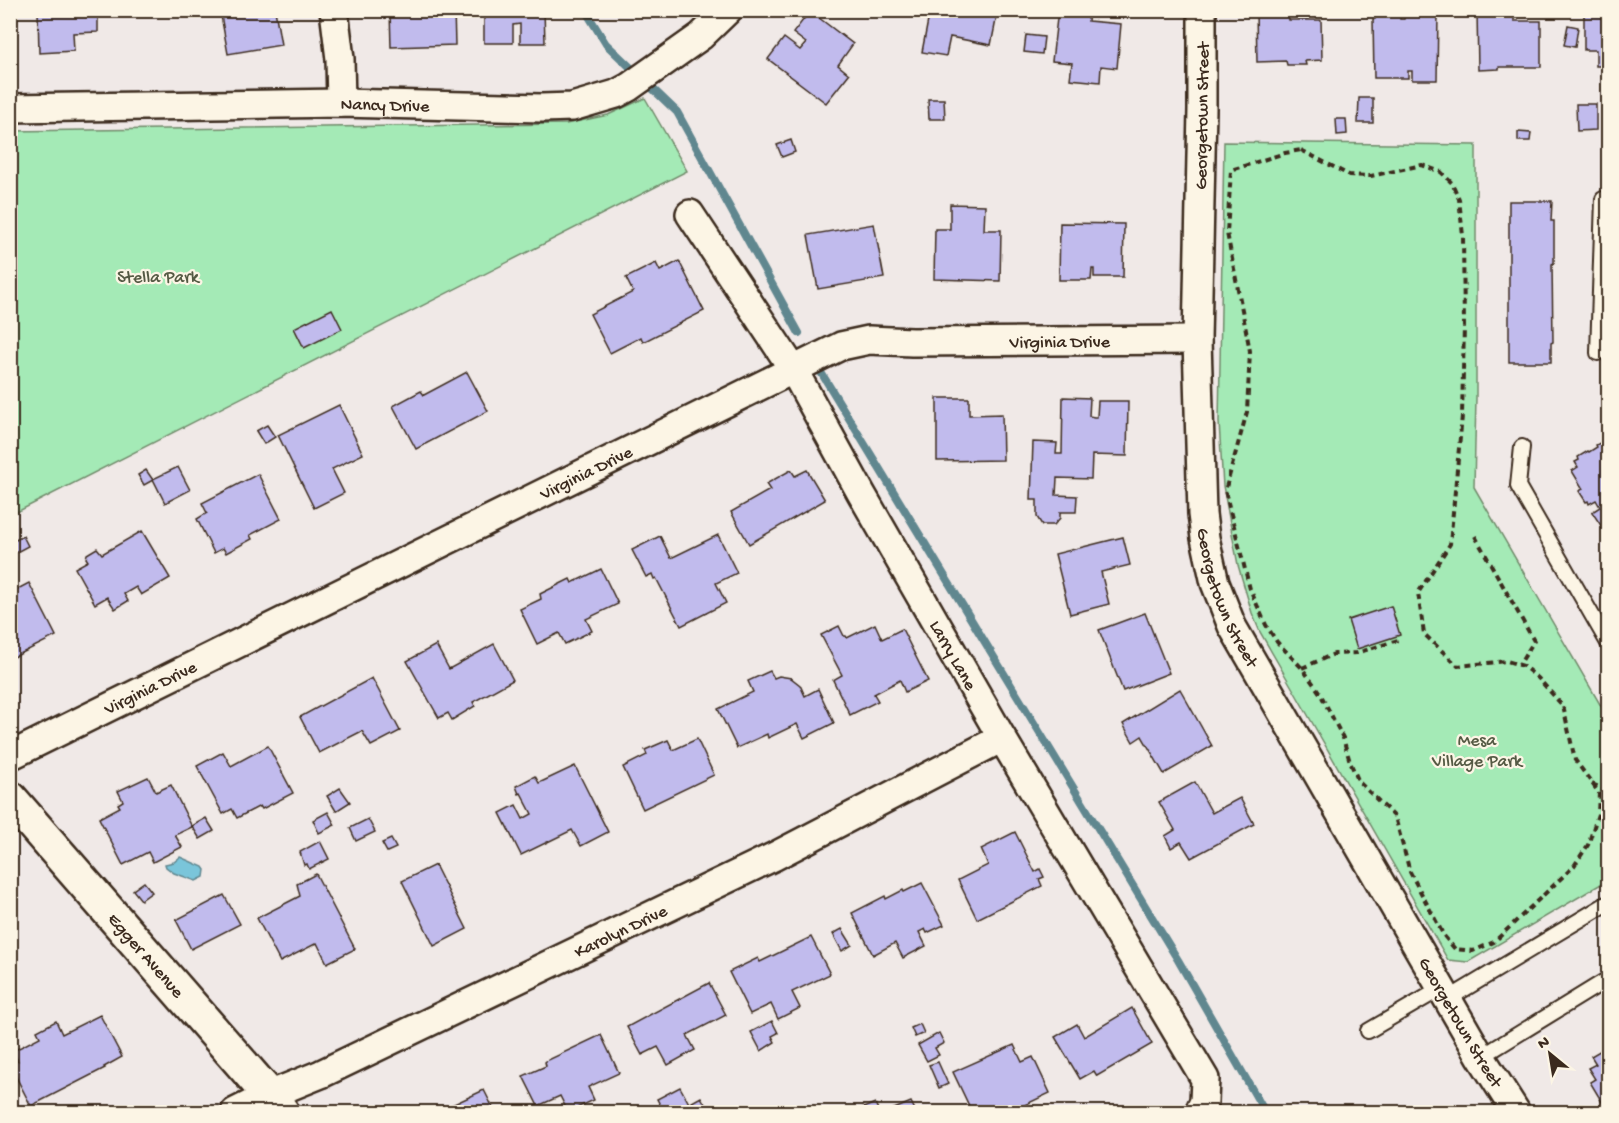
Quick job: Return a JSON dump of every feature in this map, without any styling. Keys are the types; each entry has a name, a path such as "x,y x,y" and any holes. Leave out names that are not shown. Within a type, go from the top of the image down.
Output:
{"street":[{"path":"334,10 340,59 341,103"},
{"name":"Nancy Drive","path":"10,108 341,103 572,107 616,94 629,87 701,36 728,10"},
{"name":"Georgetown Street","path":"1202,10 1197,340 1202,514 1215,583 1233,626 1481,1057 1516,1113"},
{"name":"Larry Lane","path":"690,214 793,369 861,493 1002,738 1205,1080 1202,1107"},
{"name":"Virginia Drive","path":"10,756 842,346 869,340 924,342 1197,340"},
{"name":"Karolyn Drive","path":"235,1113 276,1104 321,1074 775,856 1002,738"},
{"name":"Egger Avenue","path":"10,798 276,1104"}],"lane":[{"path":"1598,353 1603,199 1608,199"},
{"path":"1522,447 1518,486 1608,643"},
{"path":"1368,1031 1445,994 1608,903"},
{"path":"1481,1057 1608,979"}],"path":[{"path":"1300,150 1349,176 1371,176 1422,165 1441,172 1452,183 1459,199 1463,247 1462,416 1450,544 1418,593 1424,634 1458,666 1507,661 1519,665 1538,678 1563,706 1575,760 1599,793 1598,814 1588,845 1574,866 1494,942 1473,951 1455,950 1444,936 1410,872 1395,817 1359,782 1343,738 1320,693 1302,668 1277,642 1266,625 1250,589 1225,491 1247,412 1250,351 1227,233 1231,170 1300,150"},
{"path":"1475,536 1534,641 1519,665"},
{"path":"1302,668 1334,654 1357,653 1401,639"},
{"path":"1592,784 1608,791"}],"green space":[{"name":"Stella Park","path":"645,98 687,171 11,515 11,131 566,124 608,115"},
{"name":"Mesa Village Park","path":"1224,142 1476,145 1474,487 1608,718 1608,880 1468,962 1448,960 1260,632 1252,613 1238,565 1223,486 1219,422"}],"water":[{"path":"180,857 203,867 204,877 196,881 174,873 166,867 165,864 174,862"}],"building":[{"path":"38,10 98,10 98,32 73,33 74,51 39,53"},
{"path":"220,10 275,10 281,45 228,54"},
{"path":"390,10 454,10 455,45 391,47"},
{"path":"484,10 544,10 545,43 520,43 520,24 513,25 513,43 484,43"},
{"path":"930,10 998,10 991,45 950,37 946,56 922,52"},
{"path":"1058,10 1089,10 1088,21 1121,24 1117,68 1101,66 1100,82 1070,79 1072,63 1052,61"},
{"path":"1256,10 1288,10 1289,20 1321,20 1322,60 1305,61 1306,65 1287,65 1286,61 1257,62"},
{"path":"1477,10 1514,10 1514,21 1541,21 1541,67 1499,67 1499,69 1478,70"},
{"path":"1584,10 1608,10 1608,66 1596,66 1596,50 1584,50"},
{"path":"810,11 853,44 838,65 849,74 826,103 768,59 784,38 800,50 806,43 793,33"},
{"path":"1375,13 1400,13 1400,19 1404,19 1405,13 1438,13 1437,80 1412,80 1412,71 1408,71 1408,78 1374,78 1373,19 1375,19"},
{"path":"1568,25 1578,27 1575,47 1564,45"},
{"path":"1026,35 1044,37 1042,54 1024,52"},
{"path":"1359,98 1373,98 1373,123 1358,123"},
{"path":"928,99 944,99 945,119 929,119"},
{"path":"1576,104 1596,104 1596,130 1577,131"},
{"path":"1336,119 1346,119 1347,134 1337,135"},
{"path":"1518,132 1531,133 1530,141 1518,141"},
{"path":"791,140 795,152 782,157 777,145"},
{"path":"1509,201 1552,201 1554,263 1552,264 1551,362 1509,362"},
{"path":"950,204 985,205 984,230 1001,230 1000,281 934,279 935,229 950,229"},
{"path":"1060,223 1124,224 1123,277 1094,277 1094,269 1092,269 1091,280 1059,280"},
{"path":"874,224 884,278 818,289 808,235"},
{"path":"679,261 704,311 643,342 641,337 610,353 590,314 633,292 626,278 656,263 660,271"},
{"path":"332,309 342,329 304,348 294,328"},
{"path":"467,372 488,411 416,449 393,406 421,391 424,395"},
{"path":"1063,397 1090,398 1089,416 1094,417 1097,417 1098,401 1128,401 1127,456 1092,455 1091,479 1057,478 1056,495 1077,496 1076,512 1060,512 1060,518 1054,525 1042,525 1037,517 1037,500 1031,500 1033,442 1057,443 1056,454 1062,454"},
{"path":"937,398 969,398 969,415 1002,414 1003,460 937,461"},
{"path":"339,405 363,454 332,469 344,493 314,508 278,435"},
{"path":"267,425 275,437 264,444 256,431"},
{"path":"1607,439 1608,536 1592,512 1600,507 1596,500 1589,504 1588,501 1586,502 1579,491 1583,489 1572,471 1578,467 1575,462 1579,460 1578,457"},
{"path":"178,467 190,490 165,503 153,479"},
{"path":"146,470 153,480 144,485 138,475"},
{"path":"791,470 795,476 807,470 825,500 749,544 731,512 770,490 766,484"},
{"path":"258,474 281,519 250,535 252,539 226,553 223,548 214,553 197,519 207,513 202,503"},
{"path":"142,531 170,578 141,595 136,587 124,594 128,601 115,609 107,597 95,604 75,568 88,561 87,554 97,548 102,554"},
{"path":"718,535 737,573 716,583 726,603 681,626 656,578 654,579 652,574 646,577 632,550 660,536 671,558"},
{"path":"23,536 28,546 13,554 10,543"},
{"path":"1123,537 1130,565 1101,572 1109,604 1070,614 1055,554"},
{"path":"601,569 618,604 586,619 592,631 565,644 559,633 537,644 520,609 541,599 540,594 570,579 572,583"},
{"path":"29,583 56,636 10,659 10,593"},
{"path":"1391,606 1400,635 1357,649 1348,620"},
{"path":"1145,613 1169,673 1123,691 1099,630"},
{"path":"875,624 882,639 902,629 928,681 905,692 900,680 874,694 878,701 850,715 833,680 842,675 821,635 839,626 847,638"},
{"path":"494,644 513,680 473,702 475,706 452,720 448,713 439,718 407,661 436,645 449,669"},
{"path":"770,671 774,678 779,676 791,678 800,685 805,696 818,689 834,723 804,738 797,724 768,738 767,734 737,748 718,709 753,692 748,681"},
{"path":"372,678 400,731 371,746 362,731 319,753 300,717"},
{"path":"1180,689 1212,746 1164,774 1142,736 1133,742 1123,724"},
{"path":"697,739 714,775 643,809 623,767 647,755 645,750 668,740 673,750"},
{"path":"268,746 293,793 262,809 260,806 237,818 232,809 223,814 197,766 223,752 231,766"},
{"path":"575,766 608,832 581,846 572,830 521,855 500,813 516,805 523,819 532,814 516,786 535,776 539,783"},
{"path":"148,777 156,792 171,785 192,827 175,835 182,847 153,862 148,852 123,865 99,818 120,807 118,804 123,801 118,791"},
{"path":"1195,782 1212,813 1240,798 1254,824 1191,858 1181,842 1171,848 1165,836 1175,830 1159,802"},
{"path":"340,788 350,802 336,811 327,796"},
{"path":"328,812 335,825 319,833 313,820"},
{"path":"206,818 214,831 200,839 192,826"},
{"path":"368,819 375,832 356,841 350,828"},
{"path":"1015,832 1035,872 1040,869 1044,877 1039,879 1042,886 977,919 958,880 988,865 981,849"},
{"path":"391,839 396,848 387,852 382,843"},
{"path":"320,841 329,859 309,869 307,864 304,865 300,852"},
{"path":"435,865 467,929 434,946 402,881"},
{"path":"316,874 355,949 327,963 317,943 280,962 257,918 300,896 297,884"},
{"path":"144,882 152,892 141,900 133,890"},
{"path":"922,883 944,925 927,933 925,929 919,932 926,946 903,958 895,943 873,955 852,913 885,896 886,899"},
{"path":"224,895 240,924 191,949 176,920"},
{"path":"842,929 852,945 842,951 833,934"},
{"path":"811,937 830,974 792,992 800,1008 778,1019 771,1004 750,1014 729,972 758,958 760,962"},
{"path":"709,983 726,1015 687,1035 695,1050 668,1065 658,1047 642,1055 627,1027"},
{"path":"1132,1008 1152,1044 1097,1076 1094,1071 1080,1079 1055,1037 1077,1024 1084,1037"},
{"path":"100,1015 122,1057 31,1106 10,1065 18,1061 13,1051 40,1037 37,1031 56,1021 62,1034"},
{"path":"772,1021 778,1033 772,1036 775,1042 761,1051 751,1032"},
{"path":"920,1024 924,1033 915,1037 911,1028"},
{"path":"939,1033 944,1043 935,1048 939,1055 927,1061 918,1045"},
{"path":"601,1035 619,1073 588,1087 594,1100 568,1112 560,1096 538,1106 523,1076 546,1066 546,1061"},
{"path":"1014,1045 1022,1062 1033,1057 1050,1093 1010,1112 972,1112 953,1072"},
{"path":"1608,1046 1608,1112 1590,1082 1595,1079 1588,1068 1596,1064 1591,1056"},
{"path":"938,1062 948,1084 939,1088 929,1065"},
{"path":"680,1087 691,1107 687,1110 689,1112 664,1112 657,1099"},
{"path":"484,1090 495,1112 437,1112"},
{"path":"701,1097 709,1111 707,1112 698,1112 692,1102"},
{"path":"911,1102 916,1112 887,1112"},
{"path":"875,1103 879,1112 854,1112"}],"waterway":[{"path":"585,10 606,44 677,112 799,333"},
{"path":"822,374 1178,960 1265,1112"}]}
